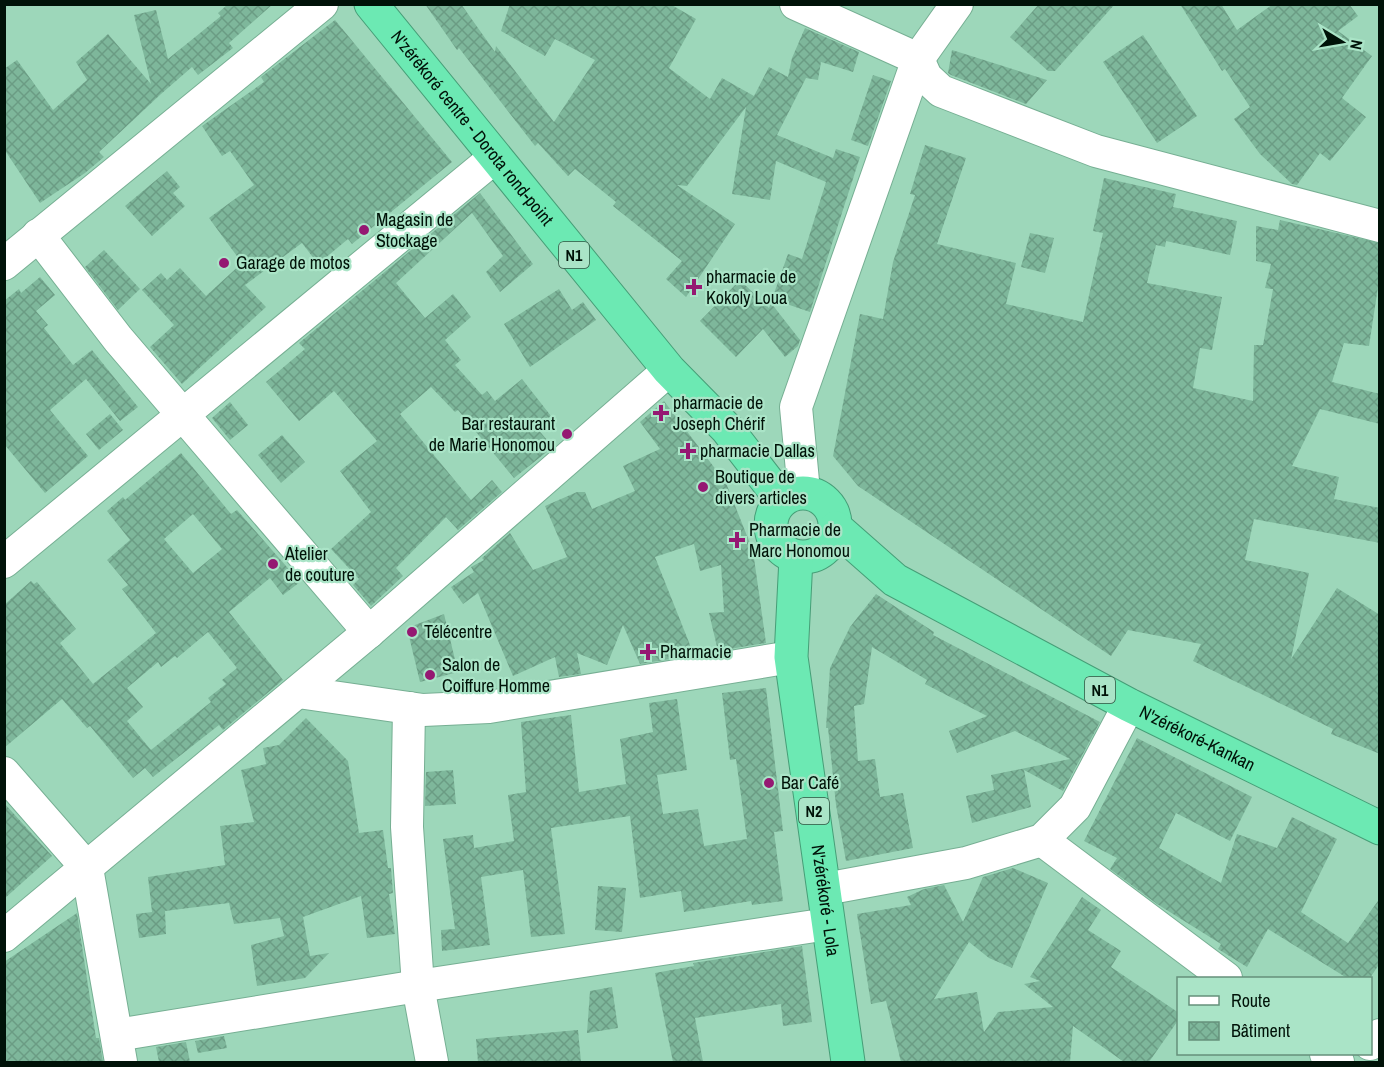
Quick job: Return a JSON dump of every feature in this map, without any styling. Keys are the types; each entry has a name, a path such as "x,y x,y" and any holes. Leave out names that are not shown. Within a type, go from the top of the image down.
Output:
{"highway":[{"name":"N'zérékoré centre - Dorota rond-point","path":"371,4 494,158 669,370 793,496"},
{"path":"793,496 821,497 833,510 836,528 830,545 815,557 796,558 776,545 770,521 793,496"},
{"name":"N'zérékoré-Kankan","path":"836,528 895,580 1129,705 1380,828"},
{"name":"N'zérékoré - Lola","path":"796,558 791,657 848,1062"}],"street":[{"path":"4,264 322,4"},
{"path":"796,4 918,59 926,77 941,91 1095,151 1380,226"},
{"path":"793,496 796,407 918,59 957,4"},
{"path":"4,562 494,158"},
{"path":"38,235 118,339 369,632"},
{"path":"4,936 369,632 669,370"},
{"path":"298,692 423,710 489,707 791,657"},
{"path":"825,889 966,863 1042,840 1075,807 1129,705"},
{"path":"409,708 407,827 418,986 432,1062"},
{"path":"4,772 87,868 119,1049 418,986 828,924"},
{"path":"1042,840 1226,977"}],"building":[{"path":"228,4 273,4 229,43 233,48 198,75 192,67 99,152 104,157 85,173 40,203 4,149 4,69 17,60 53,110 87,80 76,62 108,34 151,84 134,15 156,10 168,59 221,16 218,13"},
{"path":"425,4 461,4 495,52 496,46 554,122 595,60 555,39 545,56 501,31 510,4 670,4 696,19 669,68 710,99 722,78 754,96 769,67 788,77 792,58 805,28 859,52 853,72 821,62 818,80 806,78 777,135 833,158 836,149 860,157 810,312 772,299 788,254 802,259 826,182 776,161 770,200 732,194 746,107 687,186 677,185 735,224 686,297 666,279 682,261 613,206 616,202 575,169 568,176 538,143 535,146 459,48 457,50"},
{"path":"1039,4 1115,4 1055,71 1048,71 1010,37"},
{"path":"1180,4 1221,4 1237,30 1273,4 1349,4 1358,16 1338,31 1372,56 1342,98 1366,117 1330,161 1320,153 1297,185 1292,184 1260,154 1234,119 1250,107 1225,69 1222,71"},
{"path":"335,20 452,162 352,244 348,239 318,264 302,243 245,285 266,307 182,384 150,347 174,325 142,290 161,273 167,280 180,268 206,296 242,263 209,218 254,185 230,151 222,156 202,126 264,82 261,77"},
{"path":"1143,35 1197,116 1157,143 1103,62"},
{"path":"952,50 1047,80 1026,104 948,73"},
{"path":"873,75 891,81 868,146 851,140"},
{"path":"925,145 966,158 937,244 1016,263 1006,304 1083,322 1103,233 1093,231 1104,178 1176,194 1173,207 1237,221 1230,255 1166,241 1165,247 1156,245 1147,283 1222,297 1212,350 1200,348 1193,388 1253,401 1254,345 1263,345 1273,289 1265,288 1271,264 1256,261 1256,226 1278,230 1280,220 1380,243 1380,274 1369,346 1344,343 1332,382 1380,394 1380,424 1320,409 1292,466 1339,477 1334,499 1380,508 1380,543 1254,519 1245,560 1309,573 1291,659 1337,588 1380,615 1380,754 1331,734 1333,729 1193,661 1201,644 1128,630 1111,656 858,486 833,456 860,314 883,319 893,262 915,195 910,194"},
{"path":"167,171 180,187 173,193 185,206 152,236 125,206"},
{"path":"480,193 533,264 500,292 486,272 503,256 472,213 396,283 425,318 453,294 471,317 445,340 461,360 455,365 482,395 487,391 495,401 522,379 551,416 536,427 553,447 514,478 458,410 455,412 431,387 400,414 471,500 492,480 502,492 458,530 446,517 396,568 403,576 371,606 353,585 359,579 331,549 371,512 340,471 377,441 334,391 299,421 266,382 305,349 299,343"},
{"path":"1030,233 1054,238 1045,273 1021,267"},
{"path":"104,250 140,289 118,310 85,267"},
{"path":"40,277 55,295 36,311 48,325 44,328 73,365 92,350 138,407 120,421 86,379 50,410 88,456 45,493 4,444 4,301 19,289 21,293"},
{"path":"740,280 769,308 771,303 800,340 798,346 785,357 763,329 736,357 700,321"},
{"path":"559,289 572,310 583,302 596,320 530,367 504,324"},
{"path":"664,401 726,483 753,551 766,643 718,651 709,613 724,612 721,565 700,571 694,544 655,557 694,655 640,664 623,625 607,665 577,653 581,674 559,677 555,657 513,676 478,593 463,604 451,587 474,572 471,567 484,560 482,558 510,533 533,570 567,557 545,506 577,492 585,492 592,509 635,491 623,466 660,449 640,422"},
{"path":"230,402 248,425 230,440 212,418"},
{"path":"110,414 123,430 99,450 86,434"},
{"path":"282,435 305,462 281,483 258,455"},
{"path":"181,453 231,514 237,510 300,582 283,595 270,578 229,612 283,680 223,730 219,725 153,777 145,768 133,778 90,726 87,728 62,699 4,748 4,605 31,581 34,584 37,582 76,629 60,643 93,684 156,633 122,589 128,585 107,560 130,540 107,511 123,497 125,500","holes":["193,514 222,549 193,573 164,539","208,632 237,668 222,680 226,684 208,698 211,702 151,750 127,721 143,707 127,688 158,662 161,667 175,656 177,658"]},
{"path":"876,594 934,632 933,635 1100,722 1063,791 1024,770 1031,807 972,823 966,796 994,790 991,775 1070,759 1015,731 957,753 949,731 987,716 925,684 927,680 872,647 864,704 854,706 858,761 875,759 880,797 903,793 913,848 846,861 836,805 828,728 826,728 830,668 850,627"},
{"path":"444,614 458,672 420,682 407,628"},
{"path":"766,688 783,831 774,832 783,901 752,905 751,901 684,912 681,891 640,898 630,816 551,828 565,934 531,937 523,870 481,877 490,945 442,951 441,930 455,929 443,839 473,835 474,848 514,841 508,795 526,792 521,722 571,715 579,792 626,784 620,739 653,732 649,703 677,699 687,770 657,775 663,814 698,809 704,846 747,839 736,759 730,760 722,693"},
{"path":"306,718 348,761 359,833 383,830 388,868 391,868 393,893 389,894 395,934 367,938 361,896 303,917 310,956 329,953 305,978 257,986 251,945 284,936 280,918 234,924 229,903 165,911 166,934 139,938 136,914 152,912 148,877 225,865 220,826 254,822 241,770 266,764 263,748 279,745"},
{"path":"1137,738 1252,797 1230,841 1176,813 1159,848 1221,883 1237,834 1277,848 1292,817 1337,839 1301,912 1348,943 1380,898 1380,963 1371,977 1345,977 1268,929 1247,967 1218,949 1221,944 1157,904 1110,869 1117,858 1084,841"},
{"path":"453,770 456,804 425,806 426,772"},
{"path":"4,803 52,856 4,899"},
{"path":"1013,868 1048,883 1012,968 989,958 969,942 934,999 977,992 984,1032 998,1012 1053,1007 1024,984 1040,981 1030,977 1082,897 1101,910 1088,930 1121,951 1111,967 1177,1012 1177,1022 1149,1062 1124,1062 1073,1026 1070,1062 901,1062 886,1001 871,1004 857,914 911,905 907,897 924,889 944,885 963,922 983,877"},
{"path":"598,886 626,888 622,932 595,930"},
{"path":"77,913 96,1038 99,1038 103,1062 4,1062 4,962"},
{"path":"802,946 812,1022 783,1026 781,1004 695,1018 703,1062 673,1062 655,973 694,966 693,963"},
{"path":"612,987 618,1028 587,1033 590,991"},
{"path":"578,1030 581,1062 478,1062 476,1039"},
{"path":"224,1036 227,1048 198,1053 195,1041"},
{"path":"186,1042 190,1062 159,1062 156,1047"}],"place":[{"name":"Magasin de Stockage","path":"364,230"},
{"name":"Garage de motos","path":"224,263"},
{"name":"pharmacie de Kokoly Loua","path":"694,287"},
{"name":"pharmacie de Joseph Chérif","path":"661,413"},
{"name":"Bar restaurant de Marie Honomou","path":"567,434"},
{"name":"pharmacie Dallas","path":"688,451"},
{"name":"Boutique de divers articles","path":"703,487"},
{"name":"Pharmacie de Marc Honomou","path":"737,540"},
{"name":"Atelier de couture","path":"273,564"},
{"name":"Télécentre","path":"412,632"},
{"name":"Pharmacie","path":"648,652"},
{"name":"Salon de Coiffure Homme","path":"430,675"},
{"name":"Bar Café","path":"769,783"}]}
